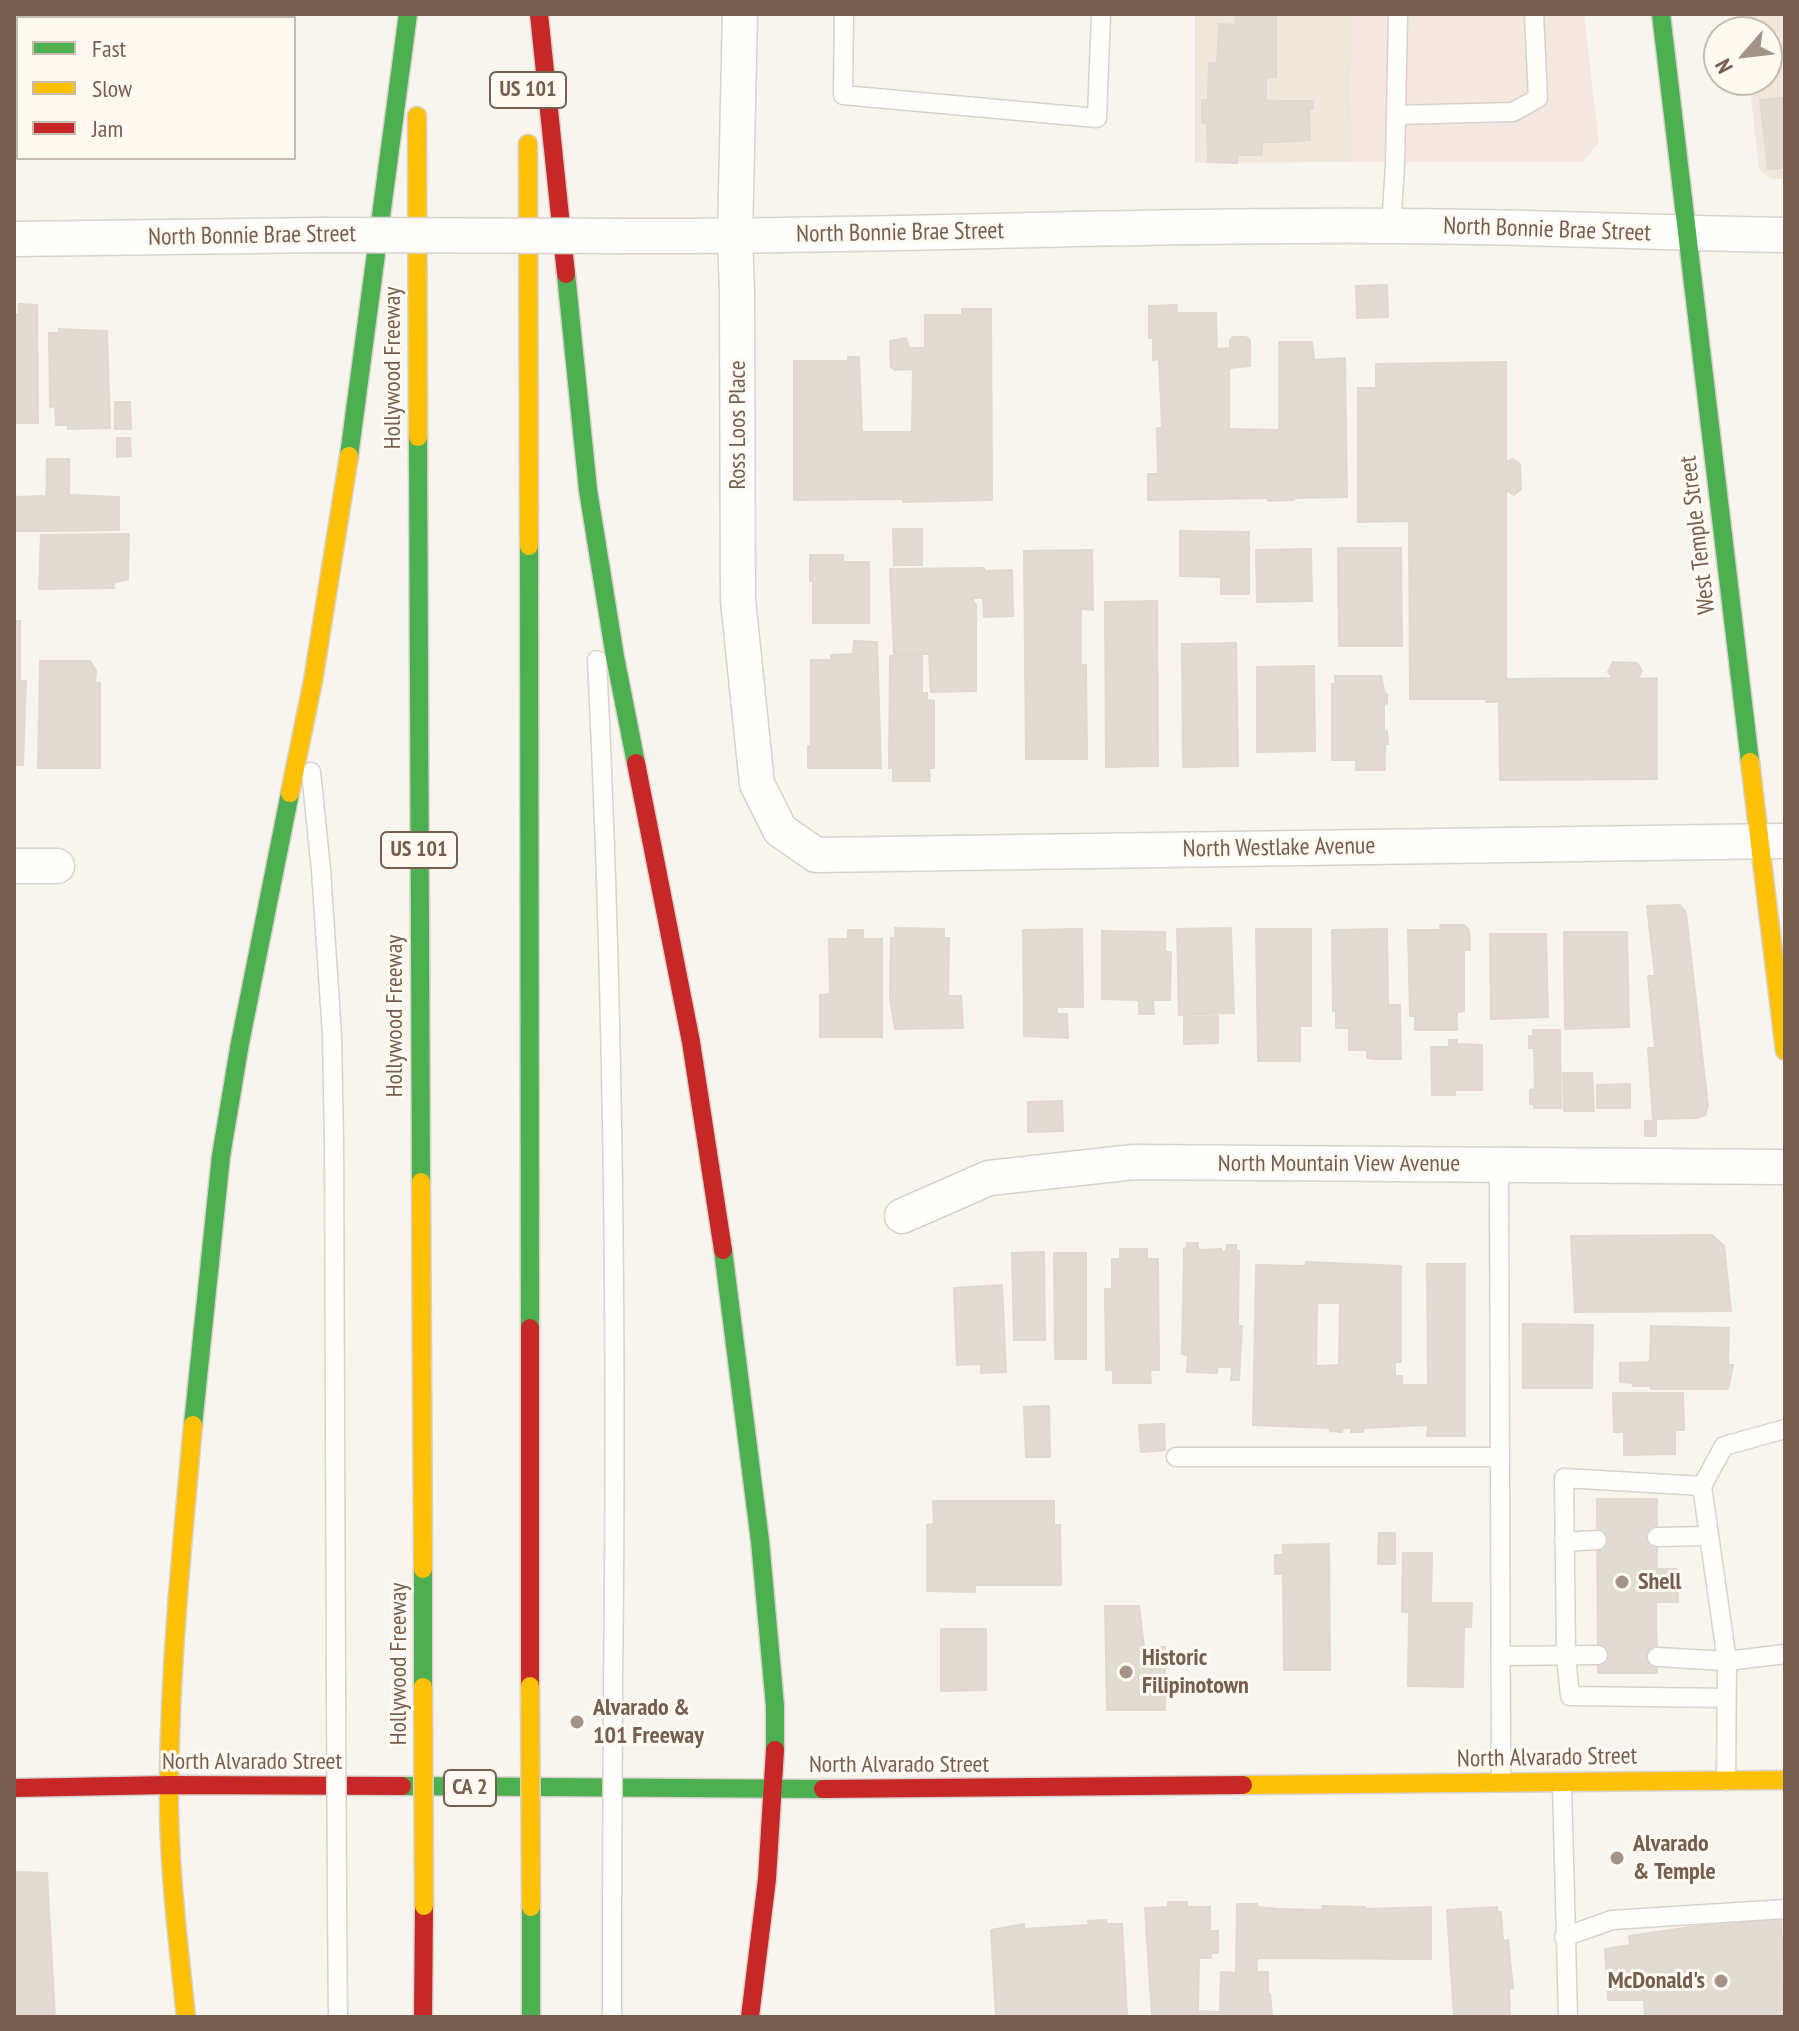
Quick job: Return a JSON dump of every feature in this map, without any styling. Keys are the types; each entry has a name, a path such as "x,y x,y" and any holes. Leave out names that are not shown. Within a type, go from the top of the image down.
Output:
{"main road":[{"path":"186,2017 171,1871 171,1702 206,1280 221,1156 240,1043 313,681 354,426 408,14"},
{"name":"Hollywood Freeway","path":"417,14 423,2017"},
{"name":"US 101","path":"528,14 528,90"},
{"path":"539,14 588,490 615,657 691,1042 742,1381 775,1722 767,1879 750,2017"},
{"name":"West Temple Street","path":"1661,14 1733,629 1773,841 1785,1051"},
{"name":"US 101","path":"528,121 526,426 531,2017"},
{"name":"North Alvarado Street","path":"14,1788 169,1785 771,1789 1785,1780"}],"street":[{"name":"Ross Loos Place","path":"740,14 735,237 738,308 738,600 757,784 780,830"},
{"name":"North Bonnie Brae Street","path":"14,239 325,235 735,237 1111,228 1391,226 1785,235"},
{"name":"North Westlake Avenue","path":"780,830 816,855 1773,841"},
{"path":"14,866 57,866"},
{"name":"North Mountain View Avenue","path":"902,1216 989,1178 1134,1162 1785,1167"}],"lane":[{"path":"844,14 843,95 1097,118 1101,14"},
{"path":"1391,226 1398,14"},
{"path":"1396,115 1513,112 1538,98 1534,14"},
{"path":"588,490 604,792 616,1435 612,2017"},
{"path":"313,681 309,740 327,945 334,1142 338,2017"},
{"path":"1499,1165 1501,1783"},
{"path":"1726,1781 1727,1661 1702,1486 1724,1446 1785,1429"},
{"path":"1176,1457 1500,1457"},
{"path":"1702,1486 1564,1478 1566,1655 1570,1696 1726,1698"},
{"path":"1657,1537 1709,1536"},
{"path":"1564,1542 1597,1540"},
{"path":"1657,1657 1727,1661 1785,1654"},
{"path":"1500,1656 1598,1655"},
{"path":"1562,1783 1568,2017"},
{"path":"1564,1937 1612,1920 1785,1909"}],"shaded area":[{"path":"1195,14 1352,14 1351,162 1195,163"},
{"path":"1352,14 1584,14 1599,143 1582,162 1351,162"},
{"path":"1785,14 1785,179 1771,179 1759,169 1751,96 1783,96 1783,16 1742,16"}],"building":[{"path":"1236,15 1276,16 1276,77 1266,77 1266,100 1277,101 1277,142 1262,142 1262,155 1237,155 1237,163 1208,162 1207,123 1202,123 1202,100 1208,100 1209,63 1217,63 1219,24 1235,25"},
{"path":"14,28 16,28 16,155"},
{"path":"1785,97 1785,167 1768,169 1760,100"},
{"path":"1277,101 1313,101 1313,109 1309,109 1310,140 1277,142"},
{"path":"1387,285 1388,317 1357,318 1356,286"},
{"path":"19,304 37,305 38,423 14,423 14,314 19,314"},
{"path":"1177,305 1177,313 1216,313 1217,349 1230,348 1233,337 1250,340 1250,366 1229,368 1229,429 1279,430 1279,342 1312,342 1314,360 1345,358 1347,497 1268,501 1268,498 1148,500 1148,474 1158,474 1157,428 1162,428 1159,359 1153,360 1149,306"},
{"path":"962,309 991,309 992,500 794,500 794,361 848,361 848,357 859,357 862,432 912,432 913,369 895,370 891,367 890,341 906,338 909,348 925,348 925,315 962,315"},
{"path":"59,329 107,331 110,428 68,429 68,425 56,425 55,406 50,407 49,333 59,333"},
{"path":"1506,362 1506,462 1513,459 1520,464 1521,489 1514,495 1506,490 1506,679 1613,678 1608,672 1613,662 1637,663 1642,671 1637,679 1657,678 1657,779 1500,780 1499,702 1486,702 1486,699 1410,699 1409,521 1358,522 1358,388 1376,388 1376,364"},
{"path":"115,402 130,402 131,429 115,429"},
{"path":"117,438 130,438 131,456 117,457"},
{"path":"47,459 69,459 69,495 119,497 119,530 46,531"},
{"path":"46,496 46,514 14,513 14,497"},
{"path":"14,513 46,514 46,531 14,531"},
{"path":"893,529 922,529 922,565 894,565"},
{"path":"1180,531 1249,532 1249,594 1221,594 1221,577 1180,576"},
{"path":"129,534 128,579 113,583 114,588 39,589 41,535"},
{"path":"1338,548 1401,548 1402,646 1339,646"},
{"path":"1311,549 1312,601 1257,602 1256,550"},
{"path":"1092,550 1093,610 1081,609 1081,665 1086,665 1087,759 1026,759 1024,551"},
{"path":"810,555 843,555 843,562 869,562 869,623 813,623"},
{"path":"984,568 984,571 1012,570 1013,616 984,617 983,598 973,598 976,604 976,691 931,692 929,654 894,654 890,569"},
{"path":"1157,601 1158,766 1106,767 1105,602"},
{"path":"14,621 20,621 20,681 26,681 23,765 14,765"},
{"path":"854,641 877,642 881,768 808,768 811,660 831,660 831,655 853,654"},
{"path":"1236,643 1238,766 1183,767 1182,644"},
{"path":"890,656 922,656 922,693 927,693 927,700 934,701 934,768 929,768 930,781 893,781 893,768 889,768"},
{"path":"40,661 90,661 96,671 95,683 100,683 100,768 38,768"},
{"path":"1314,666 1315,751 1257,752 1257,667"},
{"path":"1335,676 1381,676 1387,694 1387,704 1384,703 1384,732 1387,731 1388,744 1385,744 1385,770 1356,770 1356,760 1332,760 1332,684 1335,684"},
{"path":"1680,905 1686,913 1708,1106 1705,1115 1697,1118 1653,1119 1648,1048 1655,1048 1648,976 1655,976 1647,906"},
{"path":"1440,925 1464,925 1469,930 1470,950 1464,950 1464,1011 1457,1012 1457,1030 1415,1030 1415,1016 1410,1016 1408,930 1441,930"},
{"path":"895,928 944,929 944,938 949,938 948,996 961,996 963,1028 895,1029 890,1000 891,938 895,938"},
{"path":"1231,928 1234,1013 1179,1015 1177,929"},
{"path":"1082,929 1083,1007 1057,1007 1057,1014 1067,1014 1068,1038 1024,1036 1023,930"},
{"path":"1256,929 1311,929 1311,1026 1300,1026 1300,1061 1258,1061"},
{"path":"1387,929 1388,1005 1400,1005 1401,1059 1367,1058 1367,1050 1349,1050 1349,1028 1336,1028 1336,1011 1333,1011 1332,930"},
{"path":"848,930 863,930 863,939 882,939 882,1037 820,1037 820,995 830,994 829,939 848,939"},
{"path":"1102,931 1165,932 1165,952 1171,952 1170,1000 1153,1000 1154,1014 1139,1014 1139,1000 1102,999"},
{"path":"1564,932 1627,932 1629,1027 1565,1029"},
{"path":"1490,934 1546,934 1548,1017 1491,1019"},
{"path":"1218,1016 1218,1043 1184,1044 1184,1017"},
{"path":"1533,1030 1560,1030 1561,1108 1534,1108 1534,1104 1530,1104 1530,1090 1535,1089 1534,1048 1529,1048 1529,1036 1533,1036"},
{"path":"1449,1040 1457,1040 1457,1044 1482,1045 1482,1090 1455,1090 1455,1095 1432,1095 1431,1047 1449,1047"},
{"path":"1563,1073 1592,1073 1594,1111 1564,1111"},
{"path":"1630,1084 1630,1108 1597,1108 1597,1085"},
{"path":"1062,1101 1063,1131 1028,1132 1028,1102"},
{"path":"1656,1120 1656,1136 1645,1136 1645,1121"},
{"path":"1712,1235 1724,1246 1731,1311 1575,1312 1571,1236"},
{"path":"1187,1243 1198,1243 1198,1250 1221,1249 1223,1253 1227,1245 1236,1245 1236,1251 1239,1251 1238,1326 1242,1326 1239,1380 1231,1380 1232,1367 1217,1367 1217,1373 1187,1372 1188,1355 1182,1354 1184,1248 1187,1248"},
{"path":"1120,1249 1147,1249 1147,1259 1158,1259 1159,1370 1150,1370 1151,1383 1113,1383 1113,1370 1106,1370 1105,1289 1112,1289 1112,1259 1120,1259"},
{"path":"1044,1252 1045,1340 1014,1340 1012,1253"},
{"path":"1054,1253 1086,1253 1086,1359 1055,1359"},
{"path":"1306,1262 1401,1266 1401,1362 1395,1362 1395,1376 1402,1376 1402,1385 1428,1385 1427,1264 1465,1264 1465,1436 1427,1436 1428,1425 1364,1428 1363,1432 1343,1428 1342,1432 1330,1431 1330,1428 1253,1425 1256,1265 1306,1266","holes":["1317,1303 1340,1303 1339,1365 1316,1366"]},
{"path":"1002,1285 1006,1372 981,1373 981,1364 957,1365 954,1288"},
{"path":"1523,1324 1593,1325 1592,1388 1523,1388"},
{"path":"1651,1326 1729,1328 1728,1365 1733,1365 1728,1389 1651,1389 1651,1386 1620,1382 1620,1363 1650,1362"},
{"path":"1613,1393 1683,1393 1684,1430 1675,1430 1675,1454 1624,1455 1624,1432 1614,1432"},
{"path":"1049,1406 1050,1457 1026,1457 1024,1407"},
{"path":"1164,1424 1165,1450 1141,1452 1139,1425"},
{"path":"1597,1499 1657,1499 1657,1569 1677,1569 1678,1602 1656,1602 1657,1673 1598,1673"},
{"path":"933,1501 1054,1501 1054,1525 1060,1525 1061,1585 975,1585 975,1592 927,1591 927,1525 934,1524"},
{"path":"1379,1533 1395,1533 1395,1564 1378,1564"},
{"path":"1329,1544 1330,1670 1284,1670 1283,1574 1275,1574 1275,1555 1283,1555 1283,1545"},
{"path":"1403,1553 1432,1553 1431,1603 1472,1603 1471,1627 1464,1627 1463,1687 1408,1686 1409,1612 1402,1612"},
{"path":"1105,1606 1139,1606 1144,1647 1165,1647 1165,1710 1107,1710"},
{"path":"941,1629 986,1629 986,1690 941,1691"},
{"path":"14,1872 47,1873 55,2017 14,2017"},
{"path":"1168,1902 1187,1902 1187,1907 1210,1907 1210,1931 1218,1931 1218,1953 1211,1953 1211,1958 1199,1958 1198,2011 1220,2012 1221,1972 1236,1973 1237,1904 1323,1910 1322,1906 1366,1909 1431,1907 1431,1959 1257,1958 1257,1972 1268,1972 1272,2017 1152,2017 1145,1908 1168,1907"},
{"path":"1497,1907 1497,1912 1501,1912 1503,1941 1508,1940 1513,1988 1509,1988 1510,2017 1454,2017 1447,1910"},
{"path":"1781,1914 1785,2017 1645,2017 1644,2000 1608,2000 1605,1949 1630,1945 1629,1936"},
{"path":"1106,1920 1107,1924 1122,1924 1127,2016 996,2017 991,1930 1024,1924 1024,1929 1089,1925 1088,1921"}],"traffic: fast":[{"path":"349,456 408,14"},
{"path":"1661,14 1750,762"},
{"path":"566,274 588,490 636,763"},
{"path":"418,437 421,1182"},
{"path":"529,546 530,1328"},
{"path":"193,1425 221,1156 240,1043 290,793"},
{"path":"723,1250 760,1541 775,1706 775,1750"},
{"path":"423,1569 423,1687"},
{"path":"402,1786 823,1789"},
{"path":"531,1907 531,2017"}],"traffic: slow":[{"path":"417,116 418,437"},
{"path":"528,144 529,546"},
{"path":"290,793 313,681 349,456"},
{"path":"1750,762 1785,1051"},
{"path":"421,1182 423,1569"},
{"path":"186,2017 172,1872 169,1785 174,1650 193,1425"},
{"path":"530,1686 531,1907"},
{"path":"423,1687 424,1906"},
{"path":"1243,1785 1785,1780"}],"traffic: jam":[{"path":"539,14 566,274"},
{"path":"636,763 691,1042 723,1250"},
{"path":"530,1328 530,1686"},
{"path":"750,2017 767,1879 775,1750"},
{"path":"823,1789 1243,1785"},
{"path":"14,1788 402,1786"},
{"path":"423,2017 424,1906"}],"place":[{"name":"Shell","path":"1622,1582"},
{"name":"Historic Filipinotown","path":"1126,1672"},
{"name":"Alvarado & 101 Freeway","path":"577,1722"},
{"name":"Alvarado & Temple","path":"1617,1858"},
{"name":"McDonald's","path":"1721,1981"}]}
